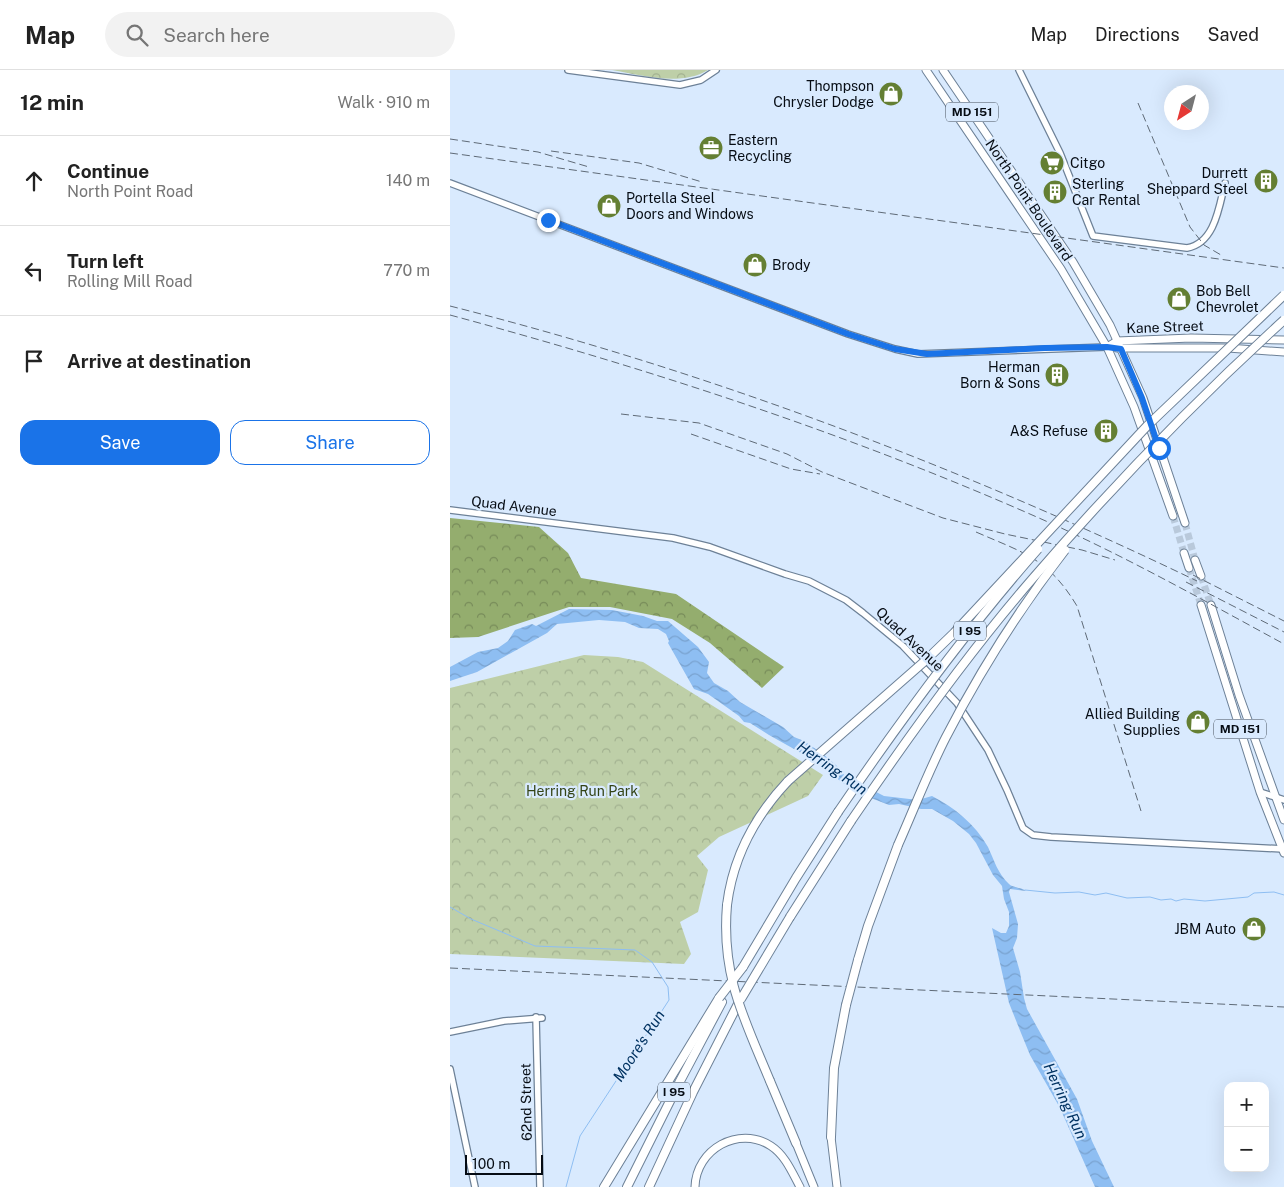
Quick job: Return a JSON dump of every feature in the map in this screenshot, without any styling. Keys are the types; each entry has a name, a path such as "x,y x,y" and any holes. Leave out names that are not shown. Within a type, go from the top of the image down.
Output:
{"highway":[{"name":"I 95","path":"627,1187 722,998 838,812 906,714 988,608 1115,461 1198,376 1284,296"},
{"name":"I 95","path":"649,1187 696,1084 741,999 851,821 919,724 973,652 1034,577 1211,387 1284,320"},
{"path":"796,1143 733,988 726,945 727,905 733,875 746,840 765,808 788,781 926,660 954,633 1115,461"},
{"path":"831,1137 834,1068 846,1005 880,892 898,845 938,755 968,696 1015,618 1040,582 1101,503"},
{"path":"604,1187 722,998"}],"main road":[{"name":"North Point Boulevard","path":"926,70 1061,269 1107,347"},
{"name":"North Point Boulevard","path":"943,70 1075,264 1121,349"},
{"path":"950,70 965,101"},
{"name":"Kane Street","path":"1107,347 1117,341 1191,338 1284,340"},
{"name":"Kane Street","path":"1107,347 1121,349 1228,348 1284,352"},
{"name":"MD 151","path":"1107,347 1134,406 1173,516"},
{"name":"MD 151","path":"1121,349 1150,420 1184,523"},
{"path":"1140,424 1150,420"},
{"path":"1184,553 1189,568"},
{"path":"1195,560 1201,576"},
{"name":"MD 151","path":"1200,604 1260,792 1284,850"},
{"name":"MD 151","path":"1211,605 1250,726 1284,820"},
{"path":"1225,684 1235,681"},
{"path":"1240,729 1250,726"},
{"path":"831,1137 837,1187"},
{"path":"695,1187 697,1174 705,1158 719,1145 739,1138 760,1141 779,1152 786,1160 800,1187"},
{"path":"796,1143 814,1187"}],"street":[{"path":"568,70 680,85 701,80 716,70"},
{"path":"1019,70 1060,153 1093,236 1187,248 1196,246 1204,239 1216,218 1225,183"},
{"path":"450,183 843,332 895,349 918,354 938,354 1033,348 1107,347"},
{"name":"Quad Avenue","path":"450,510 691,541 809,581 829,591 863,613 902,646 957,703 988,750 1021,824 1026,831 1033,835 1284,850"},
{"path":"1260,792 1284,800"},
{"name":"62nd Street","path":"450,1032 504,1021 539,1017 540,1187"},
{"path":"450,1069 475,1187"}],"green space":[{"path":"612,70 708,70 697,75 673,79 648,77"},
{"path":"450,518 539,527 568,553 581,578 676,594 784,667 762,688 710,643 672,619 610,607 569,607 478,637 450,638"},
{"name":"Herring Run Park","path":"584,655 618,657 643,662 823,775 808,796 719,837 697,856 708,870 698,912 680,922 691,954 684,964 450,954 450,688"}],"water":[{"name":"Herring Run","path":"569,609 612,610 643,616 657,621 668,621 698,647 709,662 707,673 714,683 728,691 740,702 783,727 794,737 804,741 823,754 845,776 884,796 918,800 932,796 956,811 971,824 988,847 1005,880 1011,885 1026,891 1010,889 1009,892 1018,924 1017,938 1013,948 1027,1009 1077,1099 1092,1141 1114,1187 1095,1187 1060,1108 1030,1055 1009,1003 992,928 1001,933 1006,933 1009,926 1009,912 1002,886 993,875 976,843 969,834 953,821 932,809 921,809 899,804 889,805 871,798 841,782 825,767 750,723 744,722 739,716 708,694 694,689 668,643 666,634 658,629 639,628 625,622 599,620 557,624 547,633 477,672 450,681 450,667 478,652 498,648 508,641 515,630 532,624 536,626"}],"waterway":[{"path":"1025,890 1055,893 1079,892 1095,895 1106,893 1127,898 1150,897 1176,901 1184,899 1205,901 1248,897 1254,893 1274,892 1284,895"},
{"name":"Moore's Run","path":"450,907 471,919 535,946 635,950 652,962 668,987 669,1000 580,1136 566,1187"}],"tunnel":[{"path":"1173,516 1184,553"},
{"path":"1185,523 1195,560"},
{"path":"1189,568 1201,605"},
{"path":"1201,576 1211,605"}],"railway":[{"path":"1138,103 1190,227 1204,245 1221,255"},
{"path":"450,139 538,152 589,167"},
{"path":"551,151 639,163 702,182"},
{"path":"450,153 1284,268"},
{"path":"450,306 642,360 830,425 1016,499 1197,581"},
{"path":"450,315 674,381 748,405 895,458 1070,532 1163,578 1284,644"},
{"path":"621,414 699,423 787,454 822,472 943,518 1005,534 1082,550 1115,560"},
{"path":"691,434 791,469 820,474"},
{"path":"976,532 1021,552 1045,567 1056,577 1077,606 1141,811"},
{"path":"1193,575 1284,621"},
{"path":"1186,582 1284,632"},
{"path":"450,968 1284,1007"}],"place":[{"name":"Thompson Chrysler Dodge","path":"891,94"},
{"name":"Eastern Recycling","path":"711,148"},
{"name":"Citgo","path":"1052,163"},
{"name":"Durrett Sheppard Steel","path":"1266,181"},
{"name":"Sterling Car Rental","path":"1055,192"},
{"name":"Portella Steel Doors and Windows","path":"609,206"},
{"name":"Brody","path":"755,265"},
{"name":"Bob Bell Chevrolet","path":"1179,299"},
{"name":"Herman Born & Sons","path":"1057,375"},
{"name":"A&S Refuse","path":"1106,431"},
{"name":"Allied Building Supplies","path":"1198,722"},
{"name":"JBM Auto","path":"1254,929"}],"route":[{"path":"548,220 848,334 895,349 918,354 938,354 1045,348 1107,347 1121,349 1142,398 1159,448"}]}
